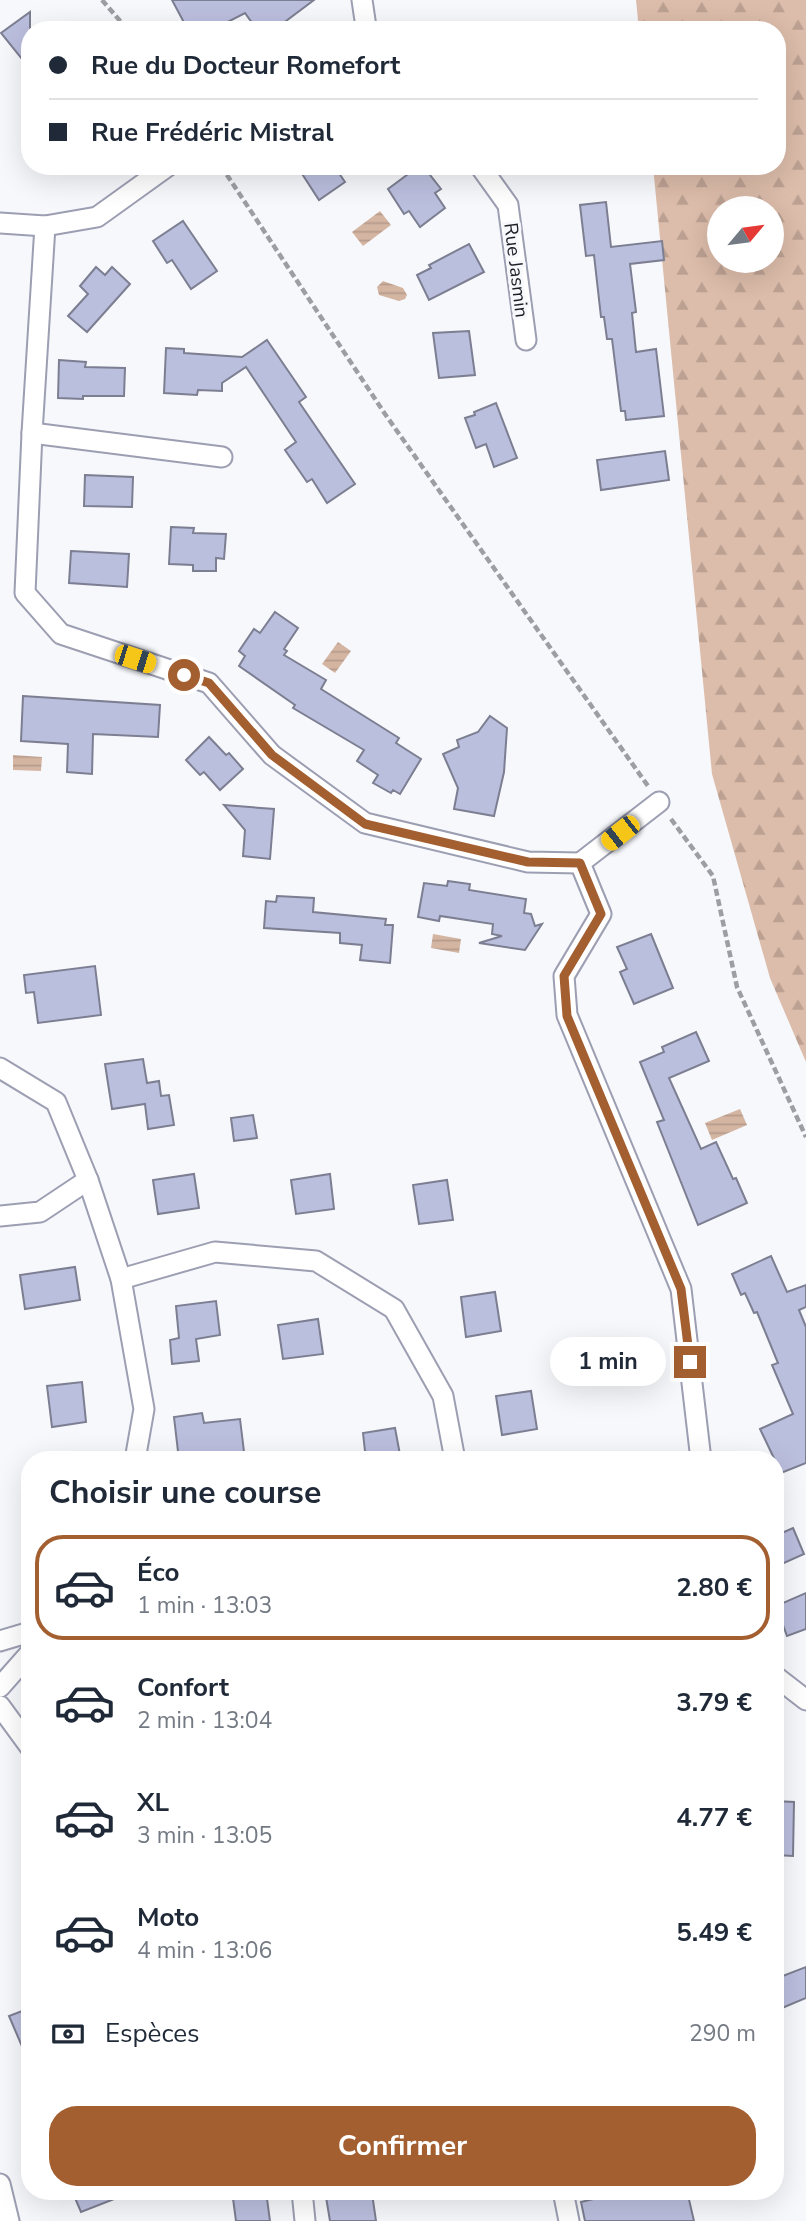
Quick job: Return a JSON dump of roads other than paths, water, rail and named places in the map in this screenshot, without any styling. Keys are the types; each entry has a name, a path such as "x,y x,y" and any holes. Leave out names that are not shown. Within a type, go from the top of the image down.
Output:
{"street":[{"path":"362,0 364,21"},
{"path":"0,223 45,226 97,216 155,175"},
{"name":"Rue Jasmin","path":"487,175 508,205 526,340"},
{"path":"45,226 25,593 61,634 209,683 272,755 365,824 528,862 580,863 659,802"},
{"path":"32,433 222,457"},
{"path":"580,863 601,914 564,976 567,1016 681,1289 700,1451"},
{"path":"0,1068 56,1102 88,1180 121,1279 144,1409 137,1451"},
{"path":"0,1216 40,1212 88,1180"},
{"path":"121,1279 215,1252 316,1261 394,1309 443,1396 453,1451"},
{"path":"0,1641 21,1635"},
{"path":"0,1687 21,1663"},
{"path":"784,1683 806,1700"},
{"path":"0,1706 21,1735"},
{"path":"0,2184 9,2221"},
{"path":"303,2200 306,2221"},
{"path":"565,2200 569,2221"}]}
